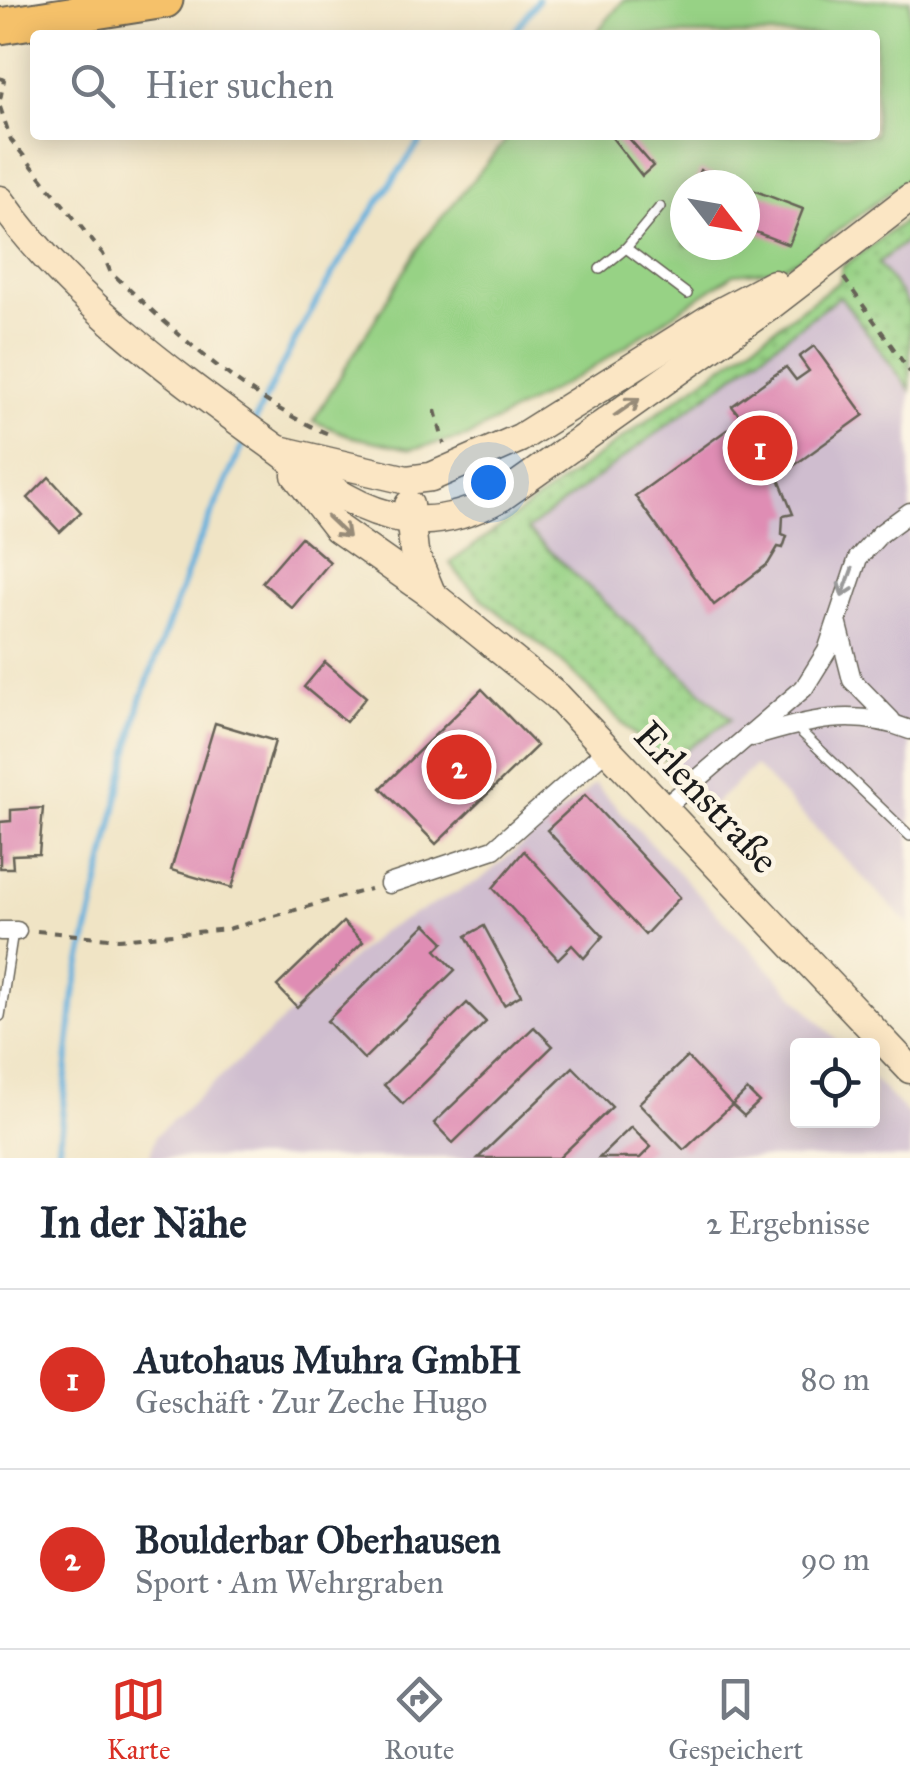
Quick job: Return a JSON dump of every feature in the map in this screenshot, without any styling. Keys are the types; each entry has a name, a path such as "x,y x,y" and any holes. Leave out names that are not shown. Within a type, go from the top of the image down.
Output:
{"highway":[{"path":"0,26 165,0"},
{"path":"0,54 41,21"}],"main road":[{"path":"409,520 449,518 501,497 795,288 910,198"},
{"name":"Erlenstraße","path":"0,200 34,245 94,307 222,409 329,490 372,510 409,520"},
{"path":"432,594 421,576 409,520 407,480 464,466 520,438 716,314 850,242"},
{"name":"Erlenstraße","path":"279,450 407,480"},
{"name":"Erlenstraße","path":"279,450 337,528 432,594 538,679 910,1069"}],"street":[{"path":"664,808 804,688 826,651 858,558 880,534 910,512"},
{"path":"838,619 846,666 859,692 906,728"},
{"path":"743,740 844,716 906,728"},
{"path":"390,884 494,849 607,749"}],"lane":[{"path":"600,269 626,248 660,207"},
{"path":"626,248 687,294"},
{"path":"794,725 910,836"},
{"path":"0,1016 10,931"}],"path":[{"path":"0,78 4,80 0,103 11,140 103,254 110,271 242,382 296,418"},
{"path":"840,273 910,372"},
{"path":"435,410 446,451"},
{"path":"59,930 118,939 228,928 390,884"}],"shaded area":[{"path":"910,240 910,926 755,766 712,806 668,762 730,719 526,530"},
{"path":"595,784 834,1038 790,1038 790,1128 880,1128 880,1086 910,1116 910,1158 149,1158 156,1135 382,931 480,880"}],"green space":[{"path":"624,0 910,0 910,177 800,259 776,270 734,274 591,369 467,437 411,449 353,437 313,421 424,239 506,140 880,140 880,30 598,30"},
{"path":"910,217 910,238 878,263 910,307 910,390 840,296 527,530 731,719 668,762 566,666 489,605 450,563 840,281 842,267"}],"building":[{"path":"614,140 630,140 653,166 642,176"},
{"path":"760,193 803,209 789,245 760,234"},
{"path":"814,346 864,415 778,477 793,514 783,516 782,534 787,536 783,548 778,547 768,564 714,605 635,496 742,419 732,406 773,376 786,367 796,380 809,371 799,357"},
{"path":"49,477 81,512 60,532 28,498"},
{"path":"301,537 330,562 292,608 262,582"},
{"path":"325,662 366,697 346,722 304,687"},
{"path":"482,689 537,746 436,844 381,788"},
{"path":"215,723 275,741 232,888 171,870"},
{"path":"585,795 680,897 645,935 547,830"},
{"path":"43,808 39,854 12,855 13,868 0,868 0,822 11,821 11,810"},
{"path":"524,851 603,936 584,958 572,945 558,959 493,888"},
{"path":"343,922 363,942 297,1007 277,986"},
{"path":"426,924 444,942 436,950 455,970 364,1059 327,1021"},
{"path":"484,926 521,995 504,1005 466,936"},
{"path":"467,1003 486,1022 403,1104 384,1085"},
{"path":"534,1027 553,1046 453,1143 434,1123"},
{"path":"687,1057 732,1105 684,1150 639,1103"},
{"path":"573,1067 612,1107 559,1158 478,1158"},
{"path":"747,1090 759,1102 744,1116 732,1105"},
{"path":"631,1127 651,1147 640,1158 599,1158"}],"waterway":[{"path":"516,30 538,0"},
{"path":"254,423 332,274 422,140"},
{"path":"58,1158 74,994 140,702 195,551 246,438"}],"place":[{"name":"Autohaus Muhra GmbH","path":"760,448"},
{"name":"Boulderbar Oberhausen","path":"459,767"}]}
